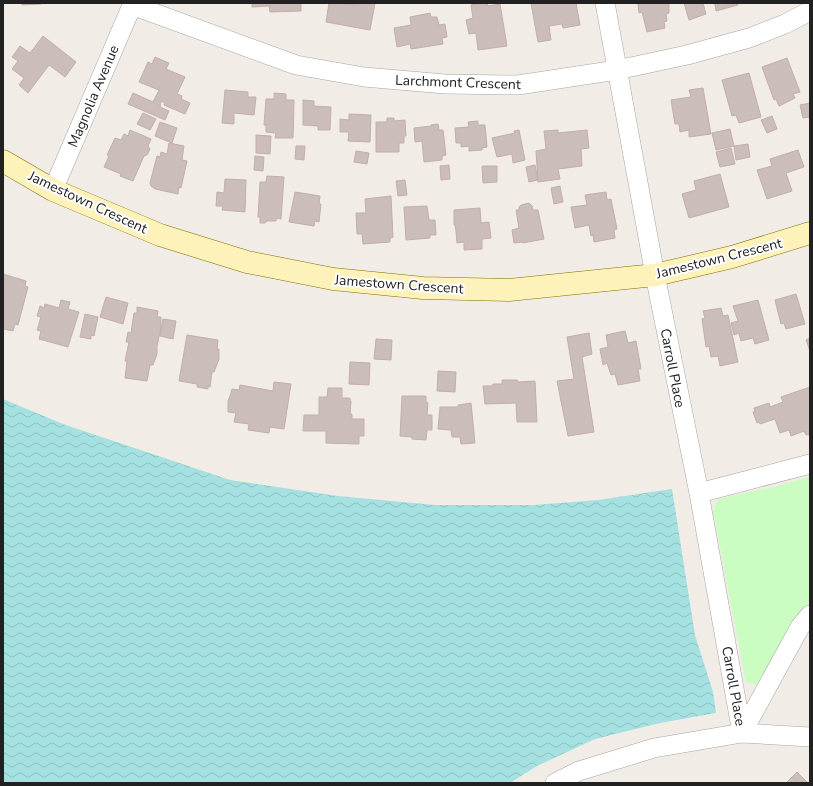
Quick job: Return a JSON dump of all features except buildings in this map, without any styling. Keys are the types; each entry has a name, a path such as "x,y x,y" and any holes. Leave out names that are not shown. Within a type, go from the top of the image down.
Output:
{"main road":[{"name":"Jamestown Crescent","path":"3,162 53,190 167,238 247,262 333,279 423,288 509,290 654,275 732,257 810,233"}],"street":[{"name":"Carroll Place","path":"605,3 654,275 699,493 742,733"},
{"name":"Larchmont Crescent","path":"133,4 296,65 364,77 445,84 518,86 617,70 688,55 749,38 785,24 810,11"},
{"name":"Magnolia Avenue","path":"53,190 133,4"},
{"path":"699,493 810,464"},
{"path":"742,733 800,627 810,615"},
{"path":"556,783 579,772 654,748 742,733 810,737"}],"green space":[{"path":"810,476 810,600 757,685 746,682 713,511 718,499 781,485"}],"water":[{"path":"3,399 63,424 230,480 338,496 435,505 534,505 598,500 672,489 695,635 713,692 716,713 660,723 595,739 537,766 510,783 3,783"}]}
